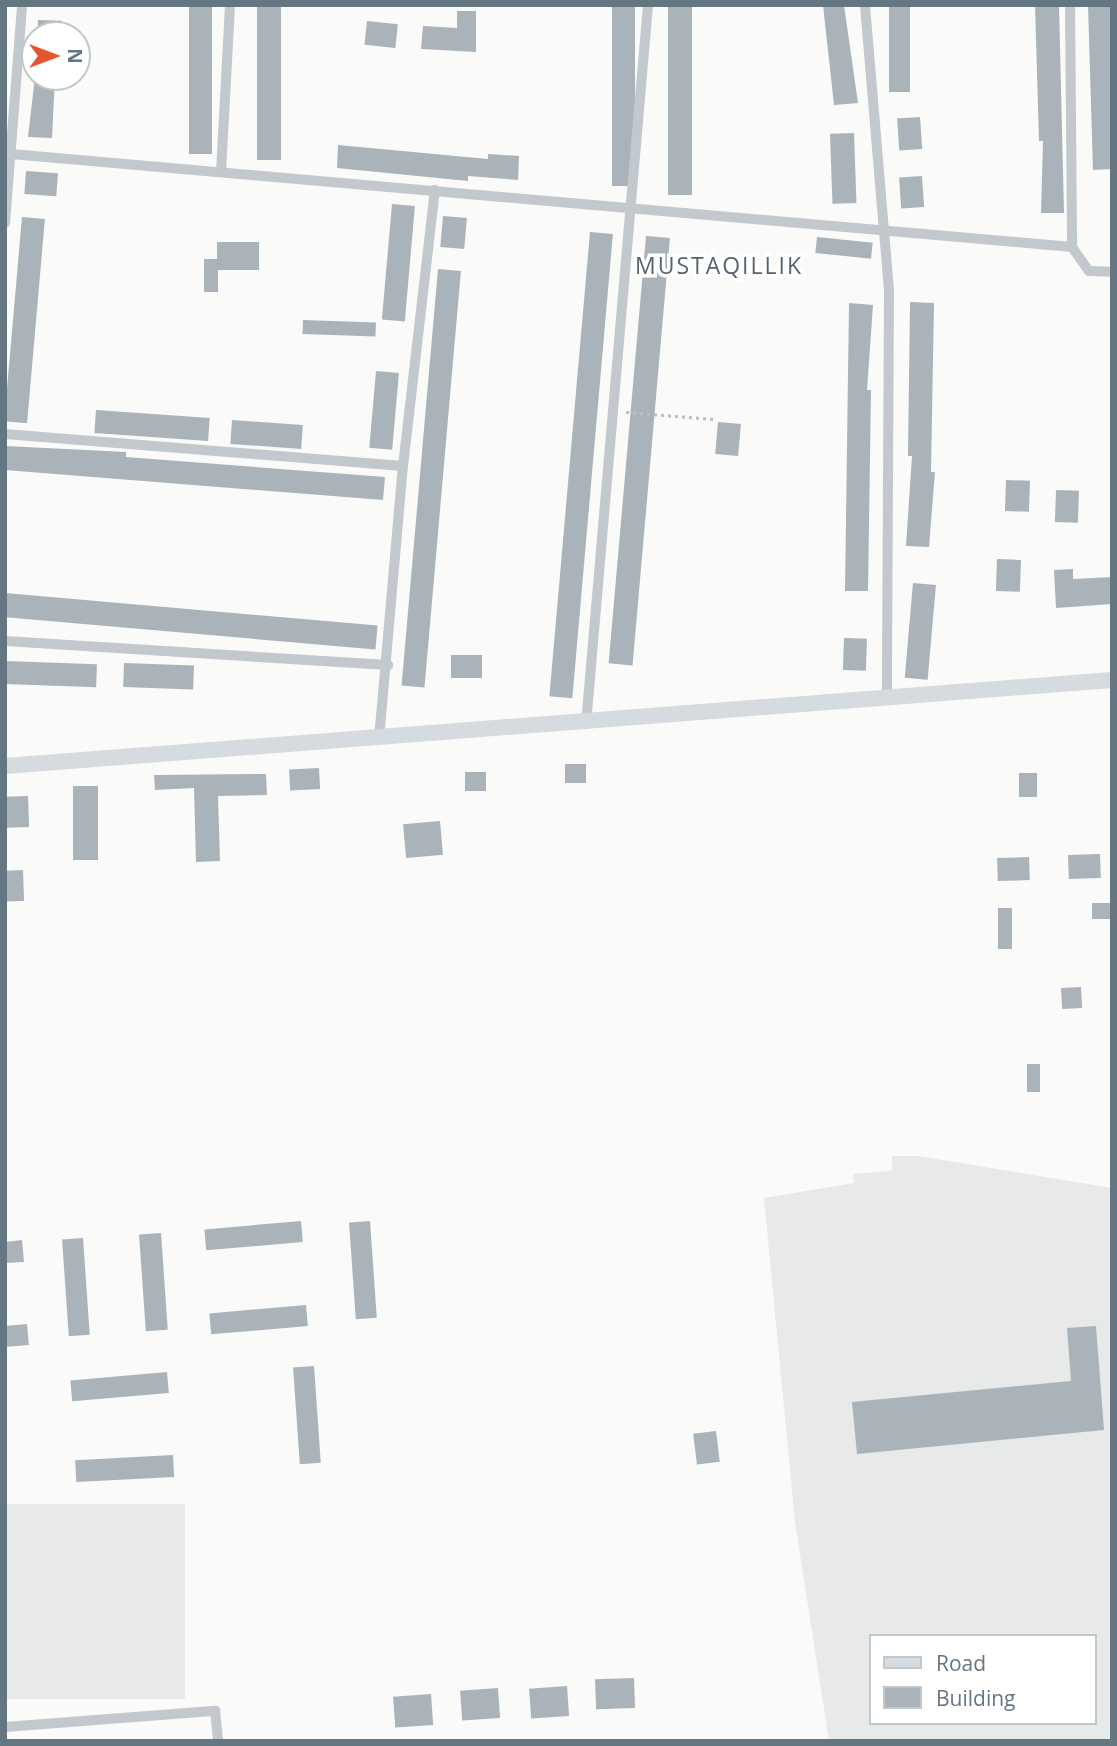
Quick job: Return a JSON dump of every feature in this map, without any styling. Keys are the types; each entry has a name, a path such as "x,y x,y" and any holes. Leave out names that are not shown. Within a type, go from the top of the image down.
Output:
{"street":[{"path":"5,223 22,5"},
{"path":"221,172 230,5"},
{"path":"586,724 634,207 648,5"},
{"path":"865,5 889,289 887,695"},
{"path":"1070,5 1072,247 1089,271 1112,272"},
{"path":"10,154 1072,247"},
{"path":"379,739 388,665 403,466 435,190"},
{"path":"5,434 403,466"},
{"path":"5,641 388,665"},
{"path":"5,766 586,724 887,695 1112,680"},
{"path":"5,1727 215,1711 218,1741"}],"path":[{"path":"615,412 714,419"}],"shaded area":[{"path":"892,1156 918,1156 1112,1188 1112,1741 829,1741 795,1522 764,1198 854,1183 853,1174 892,1171"},
{"path":"5,1504 185,1504 185,1699 5,1699"}],"building":[{"path":"189,5 212,5 212,154 189,154"},
{"path":"257,5 281,5 281,160 257,160"},
{"path":"612,5 635,5 635,186 612,186"},
{"path":"668,5 692,5 692,195 668,195"},
{"path":"823,5 844,5 858,103 834,105"},
{"path":"889,5 910,5 910,92 889,92"},
{"path":"1035,5 1059,5 1064,213 1041,213 1043,141 1039,141"},
{"path":"1088,5 1112,5 1112,169 1093,170"},
{"path":"457,11 476,11 476,52 421,49 423,26 457,28"},
{"path":"367,21 398,24 395,48 364,45"},
{"path":"33,91 54,91 52,138 28,137"},
{"path":"920,117 922,149 899,151 897,119"},
{"path":"854,133 856,203 832,204 830,134"},
{"path":"338,145 488,159 488,154 519,156 518,180 468,176 468,181 337,168"},
{"path":"26,171 58,173 56,196 24,194"},
{"path":"922,176 924,207 901,209 899,178"},
{"path":"392,204 415,206 405,322 382,320"},
{"path":"443,216 467,218 464,249 440,247"},
{"path":"22,217 45,219 27,423 5,421"},
{"path":"590,232 613,234 572,698 549,696"},
{"path":"646,236 670,238 633,665 609,663"},
{"path":"817,237 873,243 871,259 815,253"},
{"path":"217,242 259,242 259,270 218,270 218,292 204,292 204,259 217,259"},
{"path":"438,269 461,271 424,687 402,685"},
{"path":"910,302 934,303 931,472 935,472 929,547 906,546 912,456 908,456"},
{"path":"849,303 873,305 867,390 871,390 868,591 845,591"},
{"path":"303,320 376,323 375,337 303,334"},
{"path":"376,371 399,373 392,450 369,448"},
{"path":"96,410 210,418 208,441 94,433"},
{"path":"232,420 303,425 301,449 230,444"},
{"path":"718,422 741,424 738,456 715,454"},
{"path":"5,446 126,452 126,457 385,477 383,500 5,470"},
{"path":"1006,480 1030,481 1029,512 1005,511"},
{"path":"1056,490 1079,491 1078,523 1055,522"},
{"path":"997,559 1021,560 1020,592 996,591"},
{"path":"1073,569 1073,579 1112,577 1112,604 1056,608 1054,570"},
{"path":"913,583 936,585 928,680 905,678"},
{"path":"5,593 378,626 375,650 5,617"},
{"path":"844,638 867,639 866,671 843,670"},
{"path":"451,655 482,655 482,678 451,678"},
{"path":"5,661 97,664 96,687 5,684"},
{"path":"124,663 194,665 193,689 123,687"},
{"path":"565,764 586,764 586,783 565,783"},
{"path":"319,768 320,789 290,791 289,770"},
{"path":"465,772 486,772 486,791 465,791"},
{"path":"1019,773 1037,773 1037,797 1019,797"},
{"path":"266,774 267,795 218,796 220,861 196,862 194,788 155,790 154,775"},
{"path":"73,786 98,786 98,860 73,860"},
{"path":"28,796 29,827 6,828 5,797"},
{"path":"440,821 443,855 406,858 403,824"},
{"path":"1100,854 1101,878 1069,879 1068,855"},
{"path":"1029,857 1030,880 998,881 997,858"},
{"path":"23,870 24,901 6,902 5,871"},
{"path":"1092,903 1112,903 1112,919 1092,919"},
{"path":"998,908 1012,908 1012,949 998,949"},
{"path":"1081,987 1082,1008 1062,1009 1061,988"},
{"path":"1027,1064 1040,1064 1040,1092 1027,1092"},
{"path":"301,1221 303,1242 206,1250 204,1229"},
{"path":"370,1221 377,1318 356,1319 349,1222"},
{"path":"161,1233 168,1330 146,1331 139,1235"},
{"path":"83,1238 90,1335 69,1336 62,1239"},
{"path":"22,1240 24,1262 5,1263 5,1242"},
{"path":"306,1305 308,1326 211,1334 209,1313"},
{"path":"27,1324 29,1345 7,1347 5,1326"},
{"path":"1096,1326 1104,1430 857,1454 852,1402 1071,1381 1067,1328"},
{"path":"314,1366 321,1463 300,1464 293,1367"},
{"path":"167,1372 169,1393 72,1401 70,1380"},
{"path":"716,1431 720,1462 697,1465 693,1434"},
{"path":"173,1455 174,1477 76,1482 75,1460"},
{"path":"634,1678 635,1708 596,1709 595,1679"},
{"path":"567,1686 569,1716 531,1719 529,1689"},
{"path":"498,1688 500,1718 462,1721 460,1691"},
{"path":"431,1694 433,1725 395,1728 393,1697"}],"district":[{"name":"MUSTAQILLIK","path":"719,265"}]}
